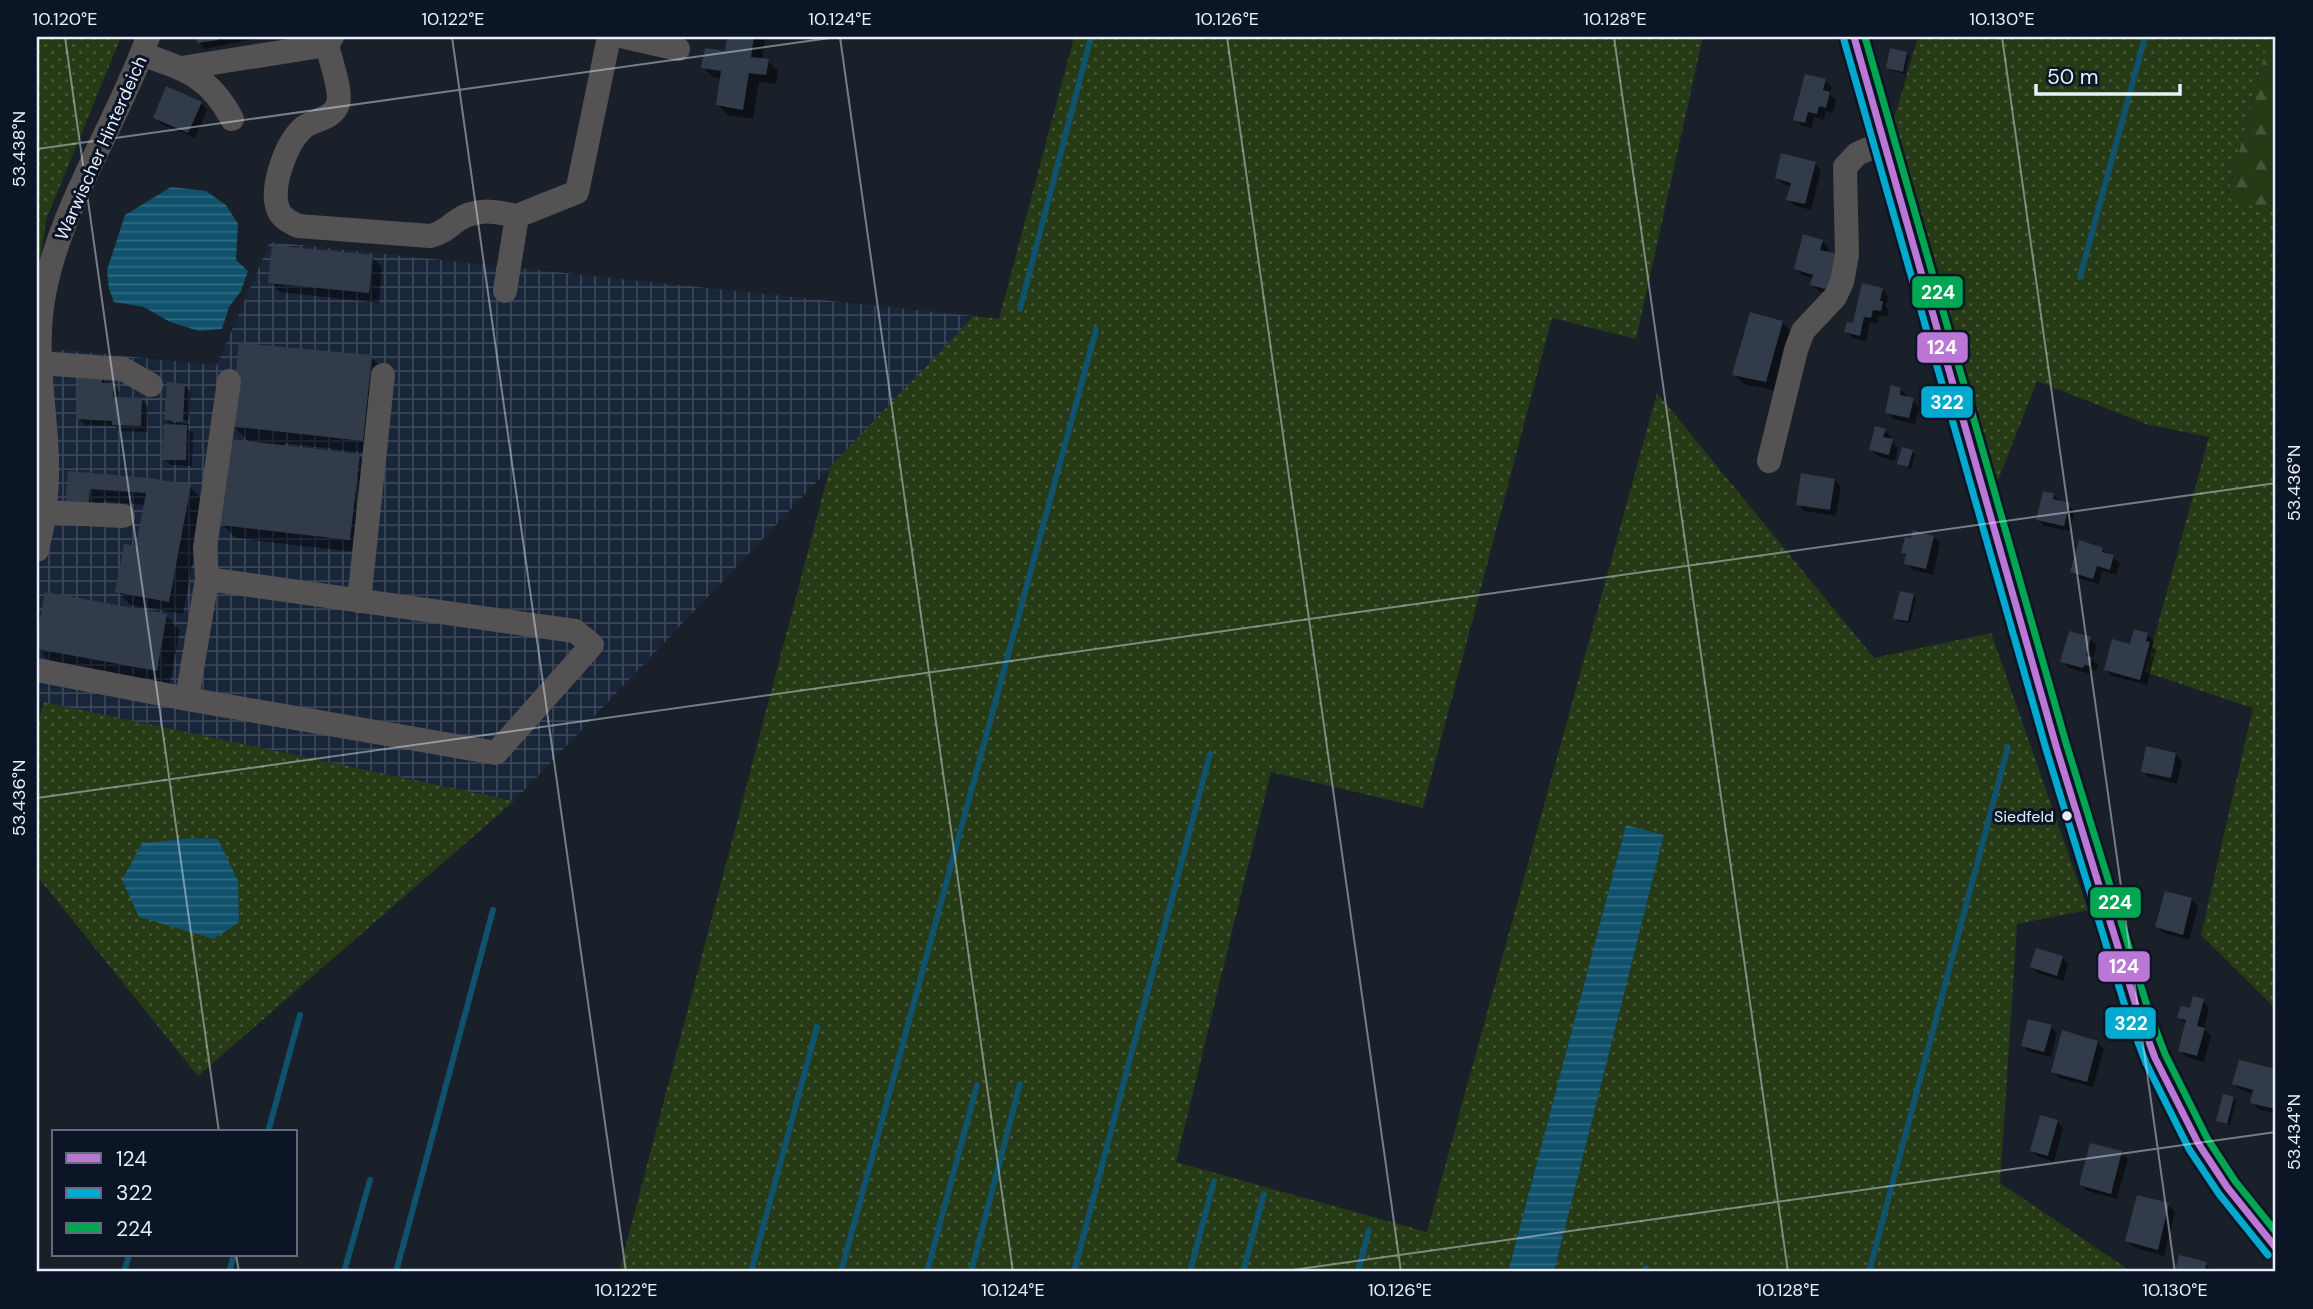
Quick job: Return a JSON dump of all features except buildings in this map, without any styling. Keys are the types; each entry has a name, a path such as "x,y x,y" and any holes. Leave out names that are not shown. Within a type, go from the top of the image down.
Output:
{"street":[{"path":"181,68 329,41 338,104 319,122 305,125 295,138 284,158 276,196 278,210 285,219 298,226 430,236 443,233 470,213 483,210 517,216 577,192 609,37"},
{"path":"625,37 678,49"},
{"path":"1854,37 2056,746 2138,1012 2164,1078 2198,1143 2227,1187 2276,1248"},
{"path":"145,45 205,83 221,99 232,119"},
{"name":"Warwischer Hinterdeich","path":"37,550 43,526 47,442 38,343 42,306 54,257 67,220 145,45"},
{"path":"1769,461 1803,331 1835,298 1842,282 1847,255 1845,167 1857,154 1884,142"},
{"path":"505,291 517,216"},
{"path":"40,363 122,369 151,385"},
{"path":"359,601 383,375"},
{"path":"187,699 207,579 205,548 229,381"},
{"path":"44,512 123,516"},
{"path":"37,670 496,754 592,645 575,631 207,579"}],"shaded area":[{"path":"171,187 206,191 226,205 238,224 236,260 248,271 241,291 229,307 222,329 199,331 170,322 144,307 114,302 109,289 107,270 125,215"},
{"path":"270,242 974,316 514,801 37,701 37,576 47,541 56,471 52,349 217,365"},
{"path":"1626,825 1664,835 1554,1272 1508,1272"},
{"path":"194,838 218,839 238,881 239,922 214,939 139,917 122,880 142,843"}],"green space":[{"path":"37,37 121,37 46,220 37,284"},
{"path":"1074,37 1703,37 1636,339 1552,318 1423,808 1271,772 1176,1162 1427,1232 1657,393 1874,658 1991,633 2088,910 2017,924 2000,1183 2132,1272 1554,1272 1664,835 1626,826 1508,1272 619,1272 830,467 974,316 999,319"},
{"path":"1918,37 2269,37 2227,197 2276,213 2276,1009 2201,935 2253,708 2145,672 2209,437 2146,424 2037,381 1995,488 1893,122"},
{"path":"2269,37 2276,37 2276,213 2227,198"},
{"path":"43,702 514,801 198,1076 37,876 37,730"}],"waterway":[{"path":"1020,309 1091,37"},
{"path":"2080,277 2145,37"},
{"path":"841,1272 1096,330"},
{"path":"1869,1272 2008,747"},
{"path":"1074,1272 1210,754"},
{"path":"396,1272 493,910"},
{"path":"269,1130 300,1015"},
{"path":"751,1272 817,1027"},
{"path":"971,1272 1020,1084"},
{"path":"927,1272 977,1085"},
{"path":"344,1272 370,1180"},
{"path":"1190,1272 1214,1181"},
{"path":"1243,1272 1264,1194"},
{"path":"1358,1272 1369,1230"},
{"path":"124,1272 129,1256"},
{"path":"229,1272 234,1256"},
{"path":"1645,1272 1646,1268"}],"transit line":[{"name":"124","path":"1854,37 2056,746 2138,1012 2155,1058 2198,1143 2227,1187 2276,1248"},
{"name":"224","path":"1865,37 2066,743 2148,1009 2165,1054 2207,1138 2235,1181 2276,1232"},
{"name":"322","path":"1844,40 2046,749 2128,1016 2146,1063 2189,1149 2219,1194 2268,1255"}],"place":[{"name":"Siedfeld","path":"2067,816"}]}
